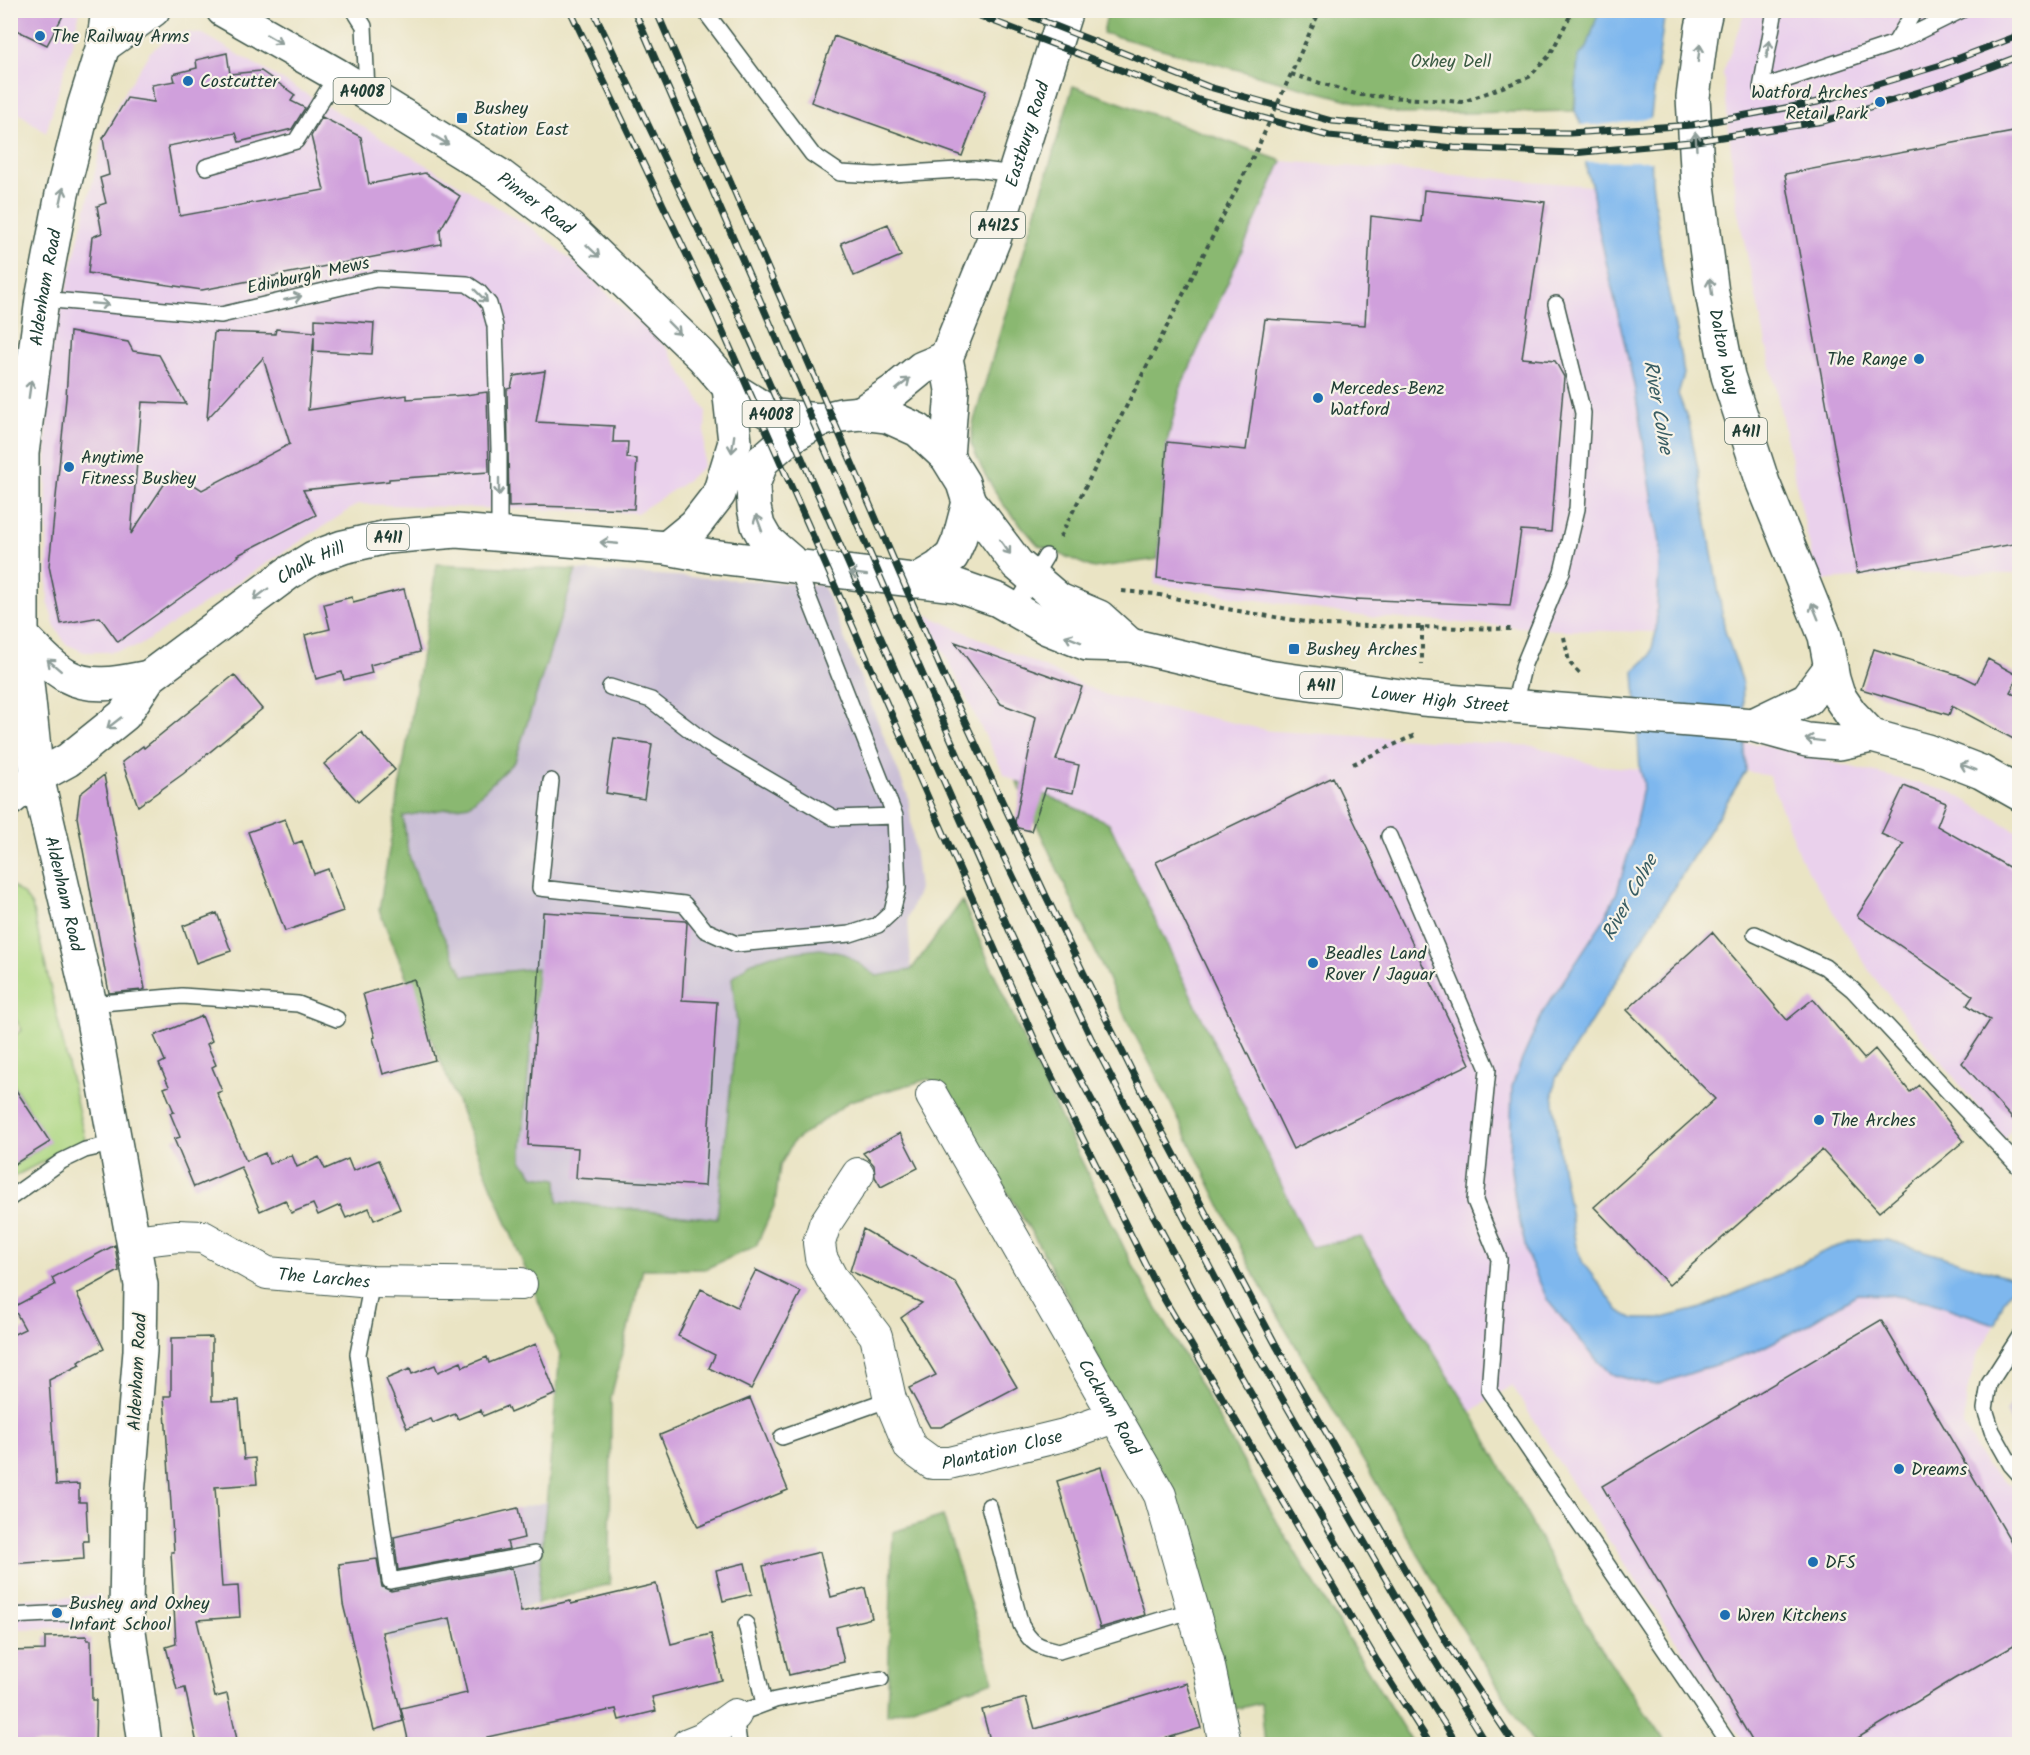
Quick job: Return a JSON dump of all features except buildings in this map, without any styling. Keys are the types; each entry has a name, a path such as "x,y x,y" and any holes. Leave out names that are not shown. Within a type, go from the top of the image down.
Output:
{"main road":[{"name":"Aldenham Road","path":"108,10 103,46 84,106 62,194 42,299 21,453 22,636 33,739 24,772 90,1004 141,1285 140,1351 128,1495 126,1610 145,1744"},
{"path":"103,46 153,10"},
{"name":"Pinner Road","path":"223,10 337,75 499,175 569,228 687,340 729,387 775,416 820,420"},
{"name":"Eastbury Road","path":"946,358 994,239 1066,10"},
{"name":"Dalton Way","path":"1706,10 1693,97 1698,185 1712,293 1728,376 1763,483 1826,636 1838,695 1851,714 1872,736"},
{"path":"861,413 894,391 922,368 946,358 952,390 947,457"},
{"path":"667,548 694,525 718,494 735,441 729,387"},
{"path":"861,413 887,416 918,430 947,457 963,483 969,502 959,540 952,556 938,568 916,581 796,566 766,540 758,526 754,508 753,485 762,461 787,439 820,420 861,413"},
{"name":"Lower High Street","path":"969,502 1017,564 1040,567 1059,600 1100,617 1130,645"},
{"name":"Chalk Hill","path":"10,799 24,772 68,760 124,715 149,677 288,574 314,558 342,547 387,537 456,531 667,548 710,556 796,566"},
{"name":"Lower High Street","path":"916,581 955,585 998,600 1047,628 1087,644 1130,645 1268,677 1422,699 1753,725 1807,740 1840,743 1872,736 1927,751 1981,772 2019,794"},
{"path":"22,636 67,676 78,680 96,684 111,684 149,677"},
{"name":"Lower High Street","path":"1753,725 1807,699 1831,667"}],"street":[{"name":"Cockram Road","path":"932,1096 1160,1495 1208,1662 1225,1744"},
{"name":"Plantation Close","path":"858,1174 825,1224 819,1243 821,1258 831,1277 876,1336 890,1399 910,1447 932,1463 949,1463 1064,1435 1114,1417"},
{"name":"The Larches","path":"134,1241 177,1236 203,1238 267,1273 372,1282 521,1284"},
{"path":"688,1744 703,1737 737,1730"}],"lane":[{"path":"354,10 364,26 367,95"},
{"path":"704,10 812,154 840,174 876,175 974,169 1014,174"},
{"path":"1774,10 1761,88 1895,44 1962,10"},
{"path":"1895,44 1915,10"},
{"path":"206,167 296,141 337,75"},
{"name":"Edinburgh Mews","path":"42,299 221,315 376,279 467,284 479,292 489,304 495,326 500,534"},
{"path":"1514,705 1524,664 1562,572 1577,509 1583,413 1556,304"},
{"path":"551,781 540,888 684,904 705,930 736,944 850,934 878,925 892,912 898,888 895,816 796,566"},
{"path":"1014,609 1040,567"},
{"path":"610,687 651,700 708,744 834,818 895,816"},
{"path":"1389,836 1488,1069 1475,1201 1499,1259 1489,1391 1729,1744"},
{"path":"1755,934 1825,967 1853,990 2019,1168"},
{"path":"90,1004 182,996 298,1004 337,1019"},
{"path":"10,1198 62,1161 85,1150 116,1143"},
{"path":"372,1282 358,1354 390,1581 534,1554"},
{"path":"2019,1336 1989,1384 1984,1409 1992,1431 2019,1475"},
{"path":"782,1437 890,1399"},
{"path":"989,1506 1021,1625 1029,1639 1042,1648 1059,1652 1193,1610"},
{"path":"10,1616 126,1610"},
{"path":"746,1624 764,1704"},
{"path":"737,1730 764,1704 881,1679"}],"path":[{"path":"1040,567 1058,541 1258,147 1320,10"},
{"path":"1291,74 1359,95 1463,102 1529,77 1550,55 1573,10"},
{"path":"1155,594 1323,625 1513,629"},
{"path":"1422,627 1422,674"},
{"path":"1562,630 1569,662 1581,675"},
{"path":"1353,764 1420,733"}],"shaded area":[{"path":"10,11 80,11 46,133 11,107"},
{"path":"1745,11 2019,11 2019,574 1917,573 1817,581 1737,208 1723,73"},
{"path":"184,32 203,34 348,118 532,228 570,259 667,348 706,411 703,467 681,485 637,513 358,504 139,646 111,652 84,652 66,644 55,627 48,603 46,446 49,359 103,139 120,100 150,52 166,40"},
{"path":"1282,161 1592,186 1596,217 1634,385 1660,544 1656,632 1562,630 1361,616 1154,584 1167,442 1181,387"},
{"path":"576,570 823,585 908,796 919,889 908,917 911,970 877,976 845,954 820,949 772,955 750,963 732,978 737,1023 717,1219 557,1201 534,1176 522,1161 522,1147 537,968 465,976 427,904 408,853 403,815 469,805 515,761"},
{"path":"925,614 1106,695 1271,731 1535,746 1595,765 1640,769 1644,783 1632,841 1617,892 1603,921 1544,1010 1512,1087 1510,1149 1515,1200 1527,1254 1548,1301 1595,1358 1656,1385 1756,1351 1801,1328 1857,1294 1890,1295 1927,1301 1995,1324 1976,1358 1967,1392 1964,1426 1985,1465 2019,1491 2019,1744 1745,1744 1578,1494 1512,1385 1471,1412 1361,1237 1311,1247 1109,823 1004,774"},
{"path":"1744,743 1759,744 1952,792 2019,833 2019,1117 2004,1140 1872,975 1800,857 1769,776 1746,771"},
{"path":"2019,1390 2019,1441 2006,1412"},
{"path":"546,1502 537,1604 388,1642 370,1542"},
{"name":"Bushey and Oxhey Infant School","path":"102,1596 104,1627 11,1629 10,1599"}],"green space":[{"name":"Oxhey Dell","path":"1108,10 1599,11 1587,48 1578,57 1574,111 1400,114 1103,33"},
{"path":"1073,86 1282,161 1181,387 1167,442 1158,559 1093,568 1038,545 1002,503 982,469 971,443 973,424"},
{"path":"437,564 576,570 515,761 469,805 403,816 408,853 427,904 464,976 537,968 522,1147 522,1161 534,1176 557,1179 558,1201 717,1219 737,1023 732,978 750,963 772,955 820,949 845,954 877,976 911,970 962,901 1034,1063 1130,1260 1284,1534 1413,1744 1265,1744 1261,1703 1235,1709 1176,1543 1144,1461 1108,1380 1070,1302 1027,1225 980,1150 929,1079 850,1101 793,1142 780,1166 775,1204 756,1246 705,1269 643,1269 611,1397 610,1584 537,1604 560,1354 379,910"},
{"path":"1017,782 1109,823 1311,1247 1361,1237 1471,1412 1594,1638 1667,1744 1534,1744 1449,1607 1253,1273 1167,1096 1127,1020"},
{"path":"11,885 24,895 32,906 85,1140 11,1178 11,1167 49,1142 11,1081 11,1038 22,1030 11,1012"},
{"path":"943,1516 994,1681 887,1715 893,1532"}],"water":[{"name":"River Colne","path":"1599,11 1665,11 1650,122 1652,181 1663,265 1684,374 1678,394 1689,423 1725,631 1742,680 1746,771 1556,1078 1553,1093 1560,1156 1576,1246 1583,1263 1619,1311 1634,1319 1659,1319 1702,1308 1782,1273 1829,1249 1857,1240 1888,1240 2019,1280 2004,1300 1995,1324 1927,1301 1890,1295 1857,1294 1801,1328 1756,1351 1656,1385 1611,1374 1548,1301 1527,1254 1515,1200 1510,1161 1512,1087 1521,1062 1544,1010 1603,921 1617,892 1632,841 1644,783 1640,769 1634,671 1650,656 1656,632 1660,544 1634,385 1596,217 1592,186 1587,173 1581,124 1575,111 1578,57 1587,48"}],"pier":[{"path":"1653,118 1654,161 1582,162 1578,125 1600,125"}],"railway":[{"path":"570,10 717,318 1044,1061 1156,1285 1377,1661 1430,1744"},
{"path":"593,10 736,308 1010,932 1064,1048 1209,1320 1390,1637 1457,1744"},
{"path":"634,10 985,818 1091,1038 1236,1318 1400,1604 1486,1744"},
{"path":"656,10 944,676 1046,896 1111,1029 1164,1135 1277,1347 1447,1643 1514,1744"},
{"path":"971,10 980,16 1204,102 1329,136 1454,148 1573,153 1690,142 1824,121 1945,84 2020,56"},
{"path":"1015,10 1209,87 1332,121 1465,132 1570,133 1692,125 1818,102 1941,65 2020,35"}],"place":[{"name":"The Railway Arms","path":"40,36"},
{"name":"Costcutter","path":"188,81"},
{"name":"Watford Arches Retail Park","path":"1880,102"},
{"name":"Bushey Station East","path":"462,118"},
{"name":"The Range","path":"1919,359"},
{"name":"Mercedes-Benz Watford","path":"1318,398"},
{"name":"Anytime Fitness Bushey","path":"69,467"},
{"name":"Bushey Arches","path":"1294,649"},
{"name":"Beadles Land Rover / Jaguar","path":"1313,963"},
{"name":"The Arches","path":"1819,1120"},
{"name":"Dreams","path":"1899,1469"},
{"name":"DFS","path":"1813,1562"},
{"name":"Bushey and Oxhey Infant School","path":"57,1613"},
{"name":"Wren Kitchens","path":"1725,1615"}]}
